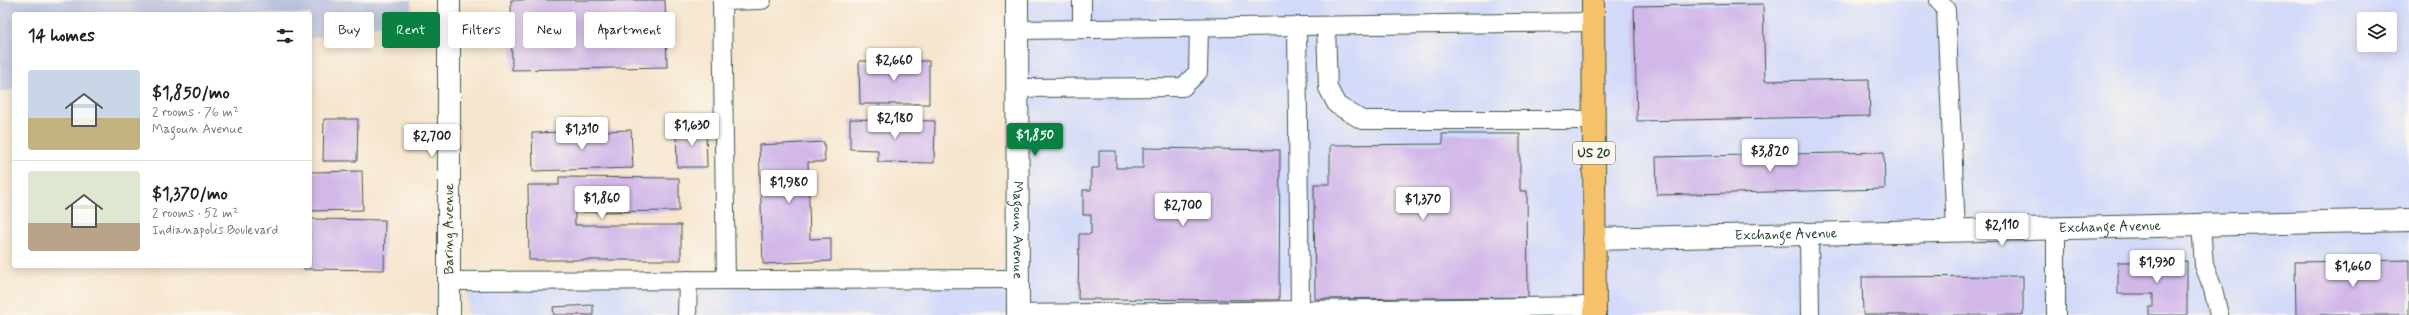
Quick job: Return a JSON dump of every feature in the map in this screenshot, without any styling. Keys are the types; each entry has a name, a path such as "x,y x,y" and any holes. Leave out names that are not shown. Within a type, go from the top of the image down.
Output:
{"main road":[{"name":"US 20","path":"1593,0 1595,310"}],"street":[{"name":"Baring Avenue","path":"448,0 449,315"},
{"name":"Magoun Avenue","path":"1017,0 1018,314"},
{"name":"Exchange Avenue","path":"1594,239 2409,220"}],"lane":[{"path":"726,280 722,0 762,0"},
{"path":"1082,0 1082,29"},
{"path":"1939,0 1946,10 1956,231"},
{"path":"1017,30 1593,22"},
{"path":"1326,26 1328,88 1337,105 1362,120 1594,120"},
{"path":"1297,27 1300,310"},
{"path":"1017,88 1183,87 1198,72 1199,28"},
{"path":"2201,225 2204,265 2214,290 2219,315"},
{"path":"2056,228 2056,315"},
{"path":"1809,234 1810,315"},
{"path":"449,281 1018,279"},
{"path":"687,315 688,280"},
{"path":"1018,314 1300,310 1595,310"}],"shaded area":[{"path":"0,0 411,0 412,12 382,12 382,25 374,27 374,12 324,12 324,36 312,38 312,12 12,12 12,89 0,92"},
{"path":"1020,0 1590,0 1585,315 468,315 467,280 1018,279"},
{"path":"1602,0 2409,0 2409,315 1603,315"}],"building":[{"path":"511,0 665,0 665,12 584,12 584,48 666,48 667,67 512,70 512,48 515,48 515,12 511,12"},
{"path":"1763,4 1765,81 1869,79 1870,116 1637,121 1634,6"},
{"path":"859,61 929,61 929,104 860,104"},
{"path":"324,119 358,119 357,161 323,161"},
{"path":"850,119 935,121 934,163 878,162 878,150 850,149"},
{"path":"706,127 707,167 677,167 676,128"},
{"path":"631,130 633,168 533,171 532,133"},
{"path":"1442,134 1520,134 1520,191 1527,191 1528,297 1315,299 1314,184 1330,184 1330,145 1443,144"},
{"path":"824,142 825,162 808,162 810,239 831,238 831,261 763,264 759,145"},
{"path":"1143,148 1280,150 1279,300 1078,299 1079,234 1091,234 1091,215 1083,215 1083,190 1091,190 1091,168 1099,168 1099,151 1116,151 1116,168 1143,168"},
{"path":"1884,152 1885,189 1657,195 1656,157"},
{"path":"362,171 363,210 312,211 312,172"},
{"path":"559,177 679,178 679,211 575,212 575,225 681,225 681,260 529,260 528,185 559,185"},
{"path":"312,219 385,220 384,270 304,269 312,268"},
{"path":"2409,260 2409,315 2296,315 2295,262"},
{"path":"2187,261 2187,315 2149,315 2149,307 2153,307 2153,294 2118,294 2118,262"},
{"path":"2023,276 2023,315 1863,315 1862,277"},
{"path":"593,305 593,315 554,315 553,307"}]}
